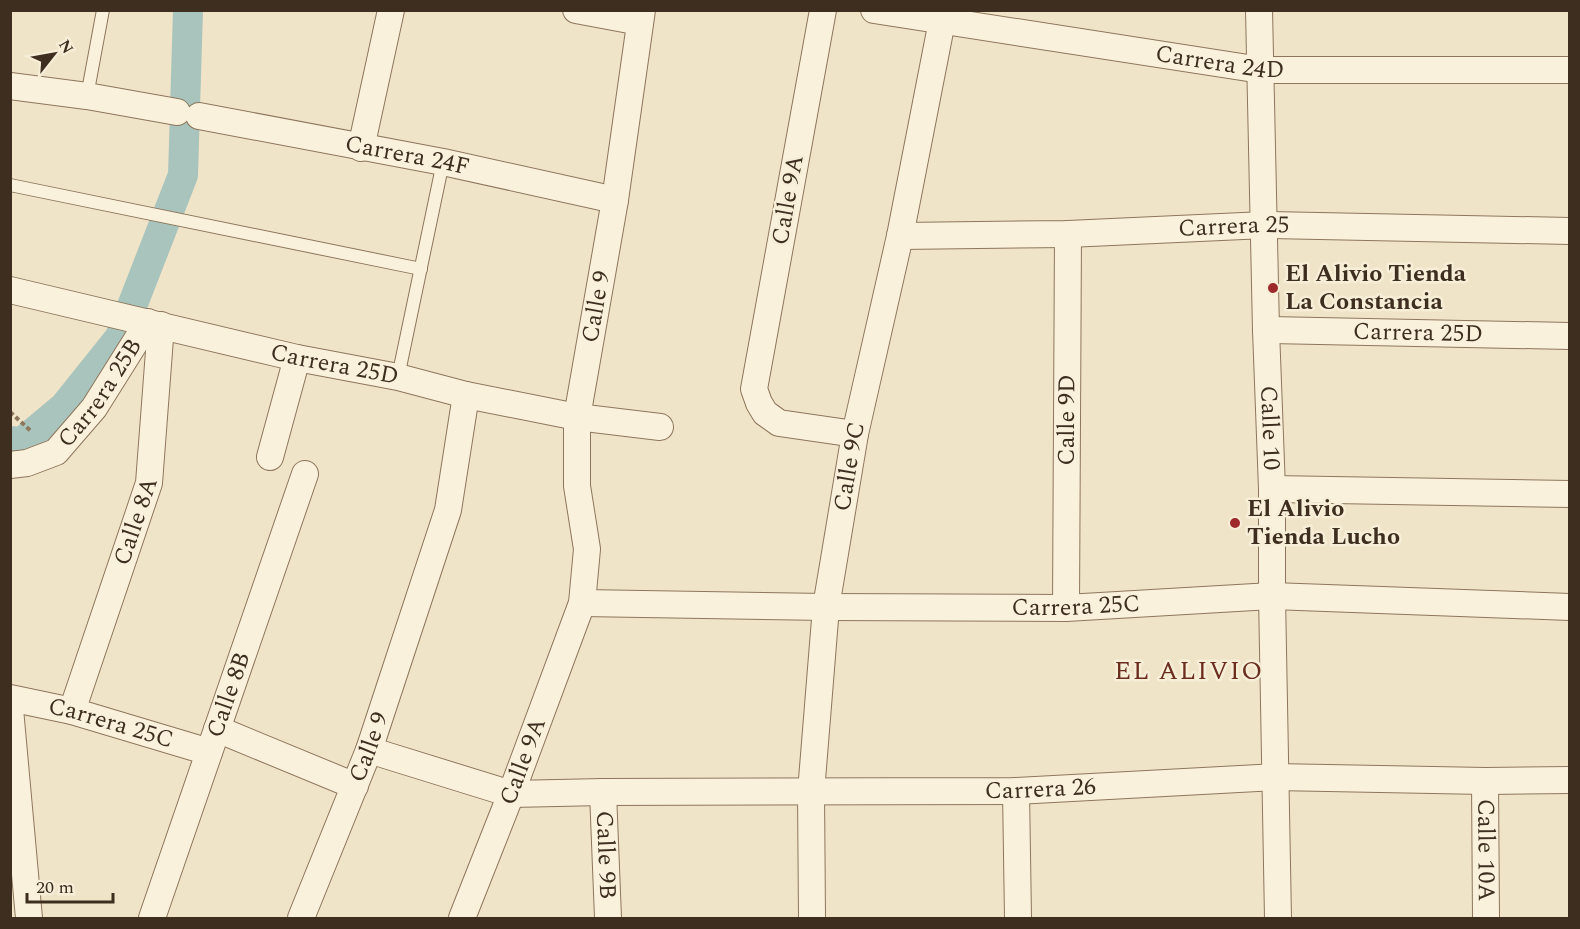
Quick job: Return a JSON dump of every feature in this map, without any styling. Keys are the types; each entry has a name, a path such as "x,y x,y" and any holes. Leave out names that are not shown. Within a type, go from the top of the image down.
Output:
{"street":[{"path":"362,148 391,10"},
{"path":"576,10 641,16"},
{"name":"Calle 9A","path":"823,10 754,389 765,412 779,423 855,434"},
{"name":"Carrera 24D","path":"874,10 1261,70 1569,70"},
{"name":"Calle 10","path":"1259,10 1272,489 1278,918"},
{"name":"Calle 9","path":"582,603 587,549 577,486 578,417 615,200 641,16"},
{"name":"Calle 9C","path":"812,918 811,792 826,608 855,434 900,236 942,21"},
{"name":"Carrera 24F","path":"10,86 87,96 443,162 615,200"},
{"name":"Carrera 25","path":"900,236 1068,234 1264,225 1569,231"},
{"name":"Calle 9D","path":"1066,608 1068,234"},
{"name":"Carrera 25D","path":"10,290 297,358 398,377 466,395 578,417 660,428"},
{"name":"Carrera 25B","path":"10,465 27,463 56,452 94,408 140,320"},
{"name":"Calle 8A","path":"72,711 149,483 140,320"},
{"name":"Carrera 25D","path":"1266,330 1569,336"},
{"path":"270,457 297,358"},
{"name":"Calle 9","path":"301,918 369,750 448,510 466,395"},
{"name":"Calle 8B","path":"152,918 305,474"},
{"path":"1272,489 1569,494"},
{"name":"Carrera 25C","path":"582,603 826,608 1066,608 1272,596 1569,607"},
{"name":"Calle 9A","path":"462,918 582,603"},
{"name":"Carrera 25C","path":"10,698 213,740 355,786"},
{"path":"10,709 29,918"},
{"path":"369,750 511,794"},
{"name":"Carrera 26","path":"511,794 1016,791 1275,777 1485,781 1569,780"},
{"name":"Calle 10A","path":"1485,781 1486,918"},
{"path":"1016,791 1018,918"},
{"name":"Calle 9B","path":"603,792 608,918"}],"lane":[{"path":"87,96 103,10"},
{"path":"398,377 443,162"},
{"path":"10,185 421,269"}],"path":[{"path":"10,412 24,425"}],"waterway":[{"path":"10,441 22,442 64,407 120,337 183,175 188,10"}],"place":[{"name":"El Alivio Tienda La Constancia","path":"1273,288"},
{"name":"El Alivio Tienda Lucho","path":"1235,523"}],"district":[{"name":"EL ALIVIO","path":"1189,671"}]}
